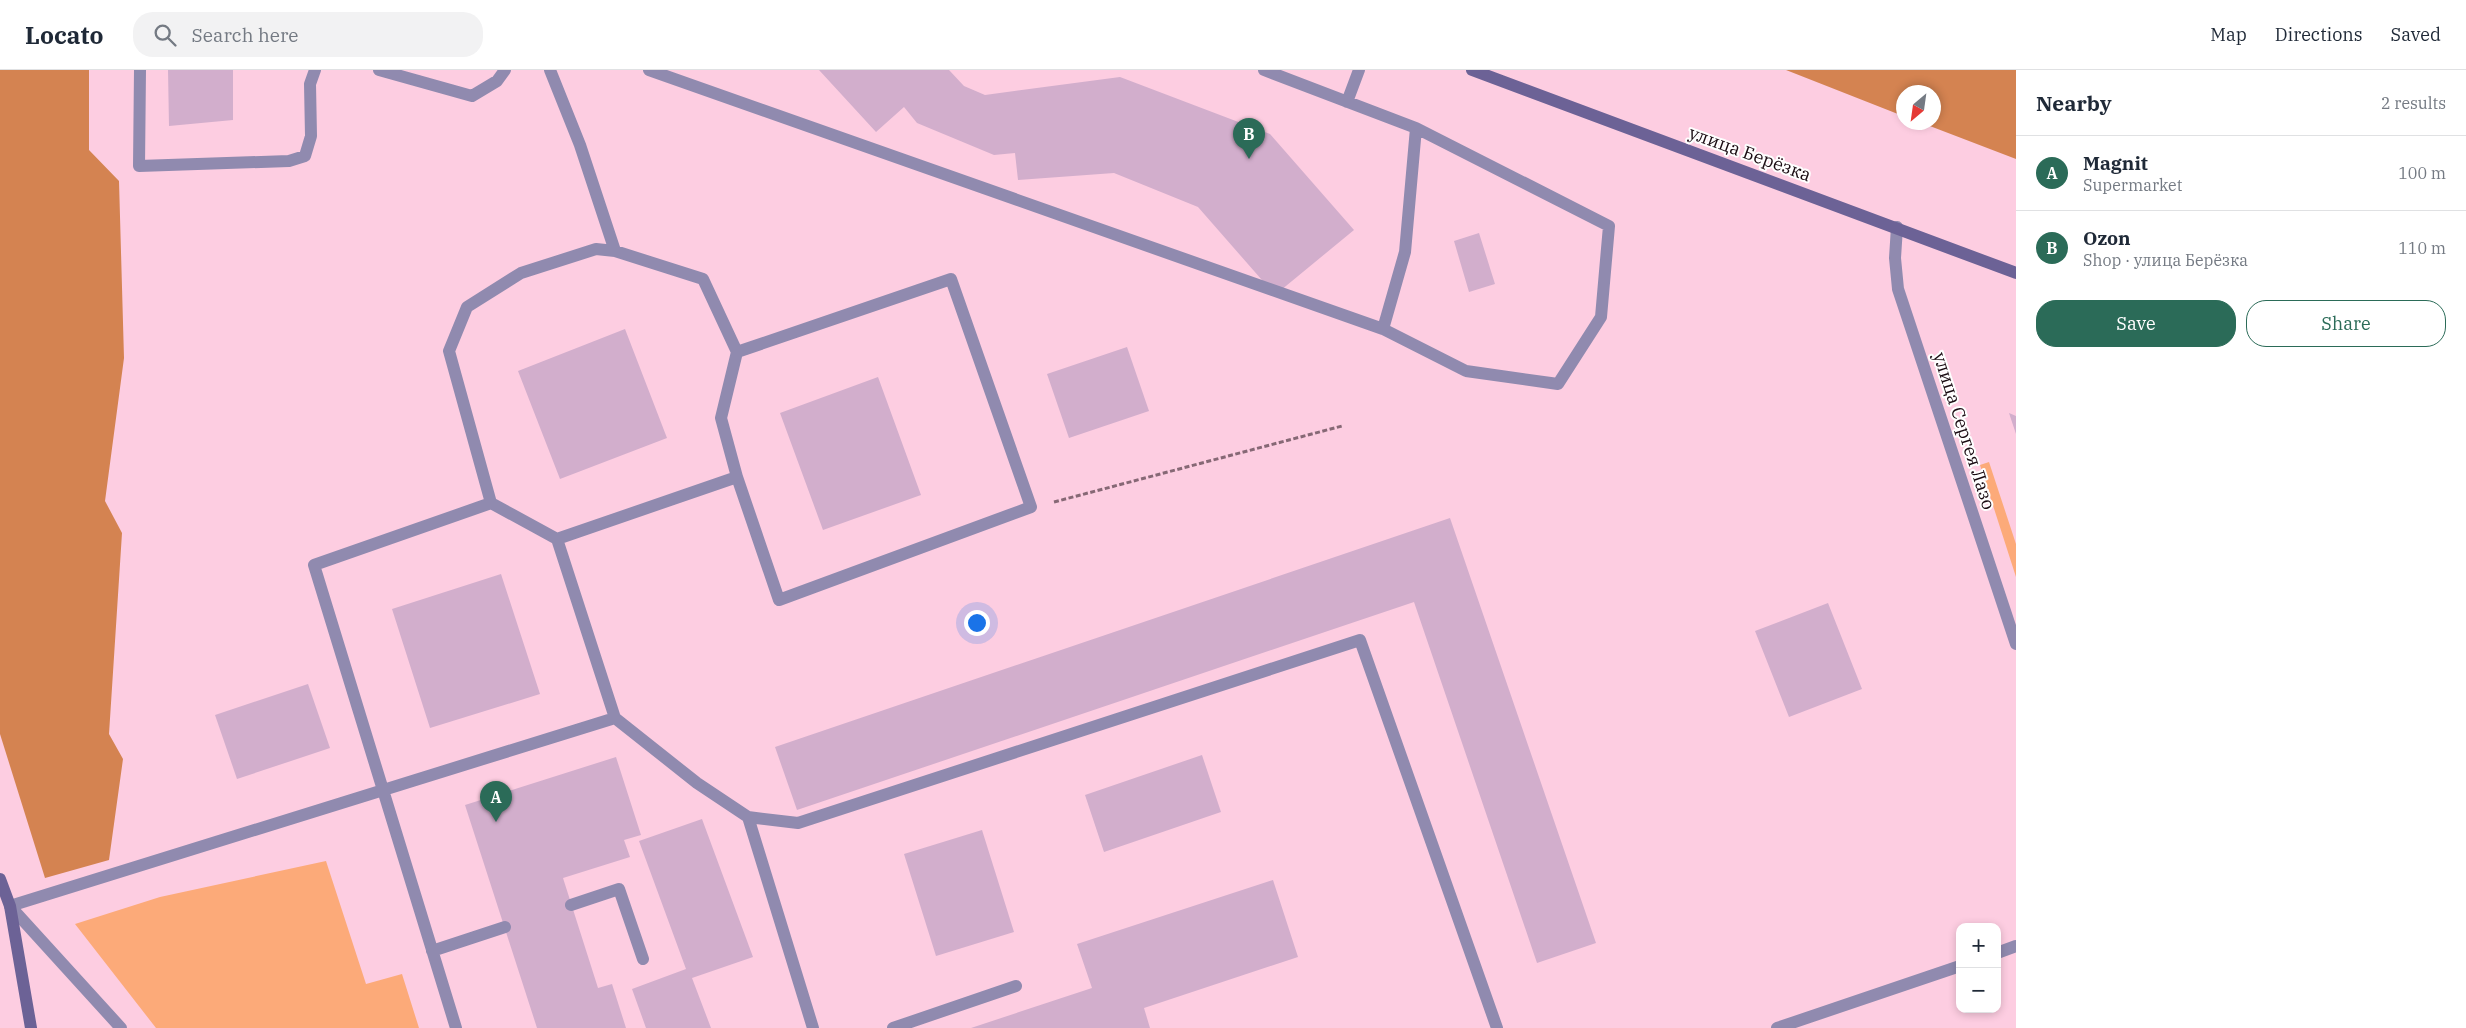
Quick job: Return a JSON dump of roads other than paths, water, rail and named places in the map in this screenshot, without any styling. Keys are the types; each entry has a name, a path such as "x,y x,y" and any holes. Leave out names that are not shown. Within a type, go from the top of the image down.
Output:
{"main road":[{"name":"улица Берёзка","path":"1472,70 1897,226 2016,273"},
{"path":"0,878 10,906 30,1028"}],"street":[{"path":"140,70 140,166 289,161 304,156 311,136 310,84 316,70"},
{"path":"379,70 472,96 497,82 505,70"},
{"path":"550,70 580,145 615,251"},
{"path":"649,70 1383,329 1466,371 1558,384 1601,317 1610,226 1416,128 1264,70"},
{"path":"1347,102 1359,70"},
{"path":"1383,329 1405,252 1416,128"},
{"name":"улица Сергея Лазо","path":"1897,226 1895,258 1898,289 2016,644"},
{"path":"737,352 950,279 1031,507 779,600 737,477 721,418 737,352 703,279 615,251 596,249 520,273 467,307 449,351 491,503 557,539 615,718 698,783 748,817 798,823 1360,640 1497,1028"},
{"path":"557,539 737,477"},
{"path":"456,1028 314,565 491,503"},
{"path":"121,1028 10,906 615,718"},
{"path":"748,817 813,1028"},
{"path":"571,905 619,889 643,959"},
{"path":"432,951 504,927"},
{"path":"2001,952 2016,946"},
{"path":"1777,1028 1956,967"},
{"path":"893,1028 1016,986"}],"place":[{"name":"Ozon","path":"1249,159"},
{"name":"Magnit","path":"496,822"}]}
